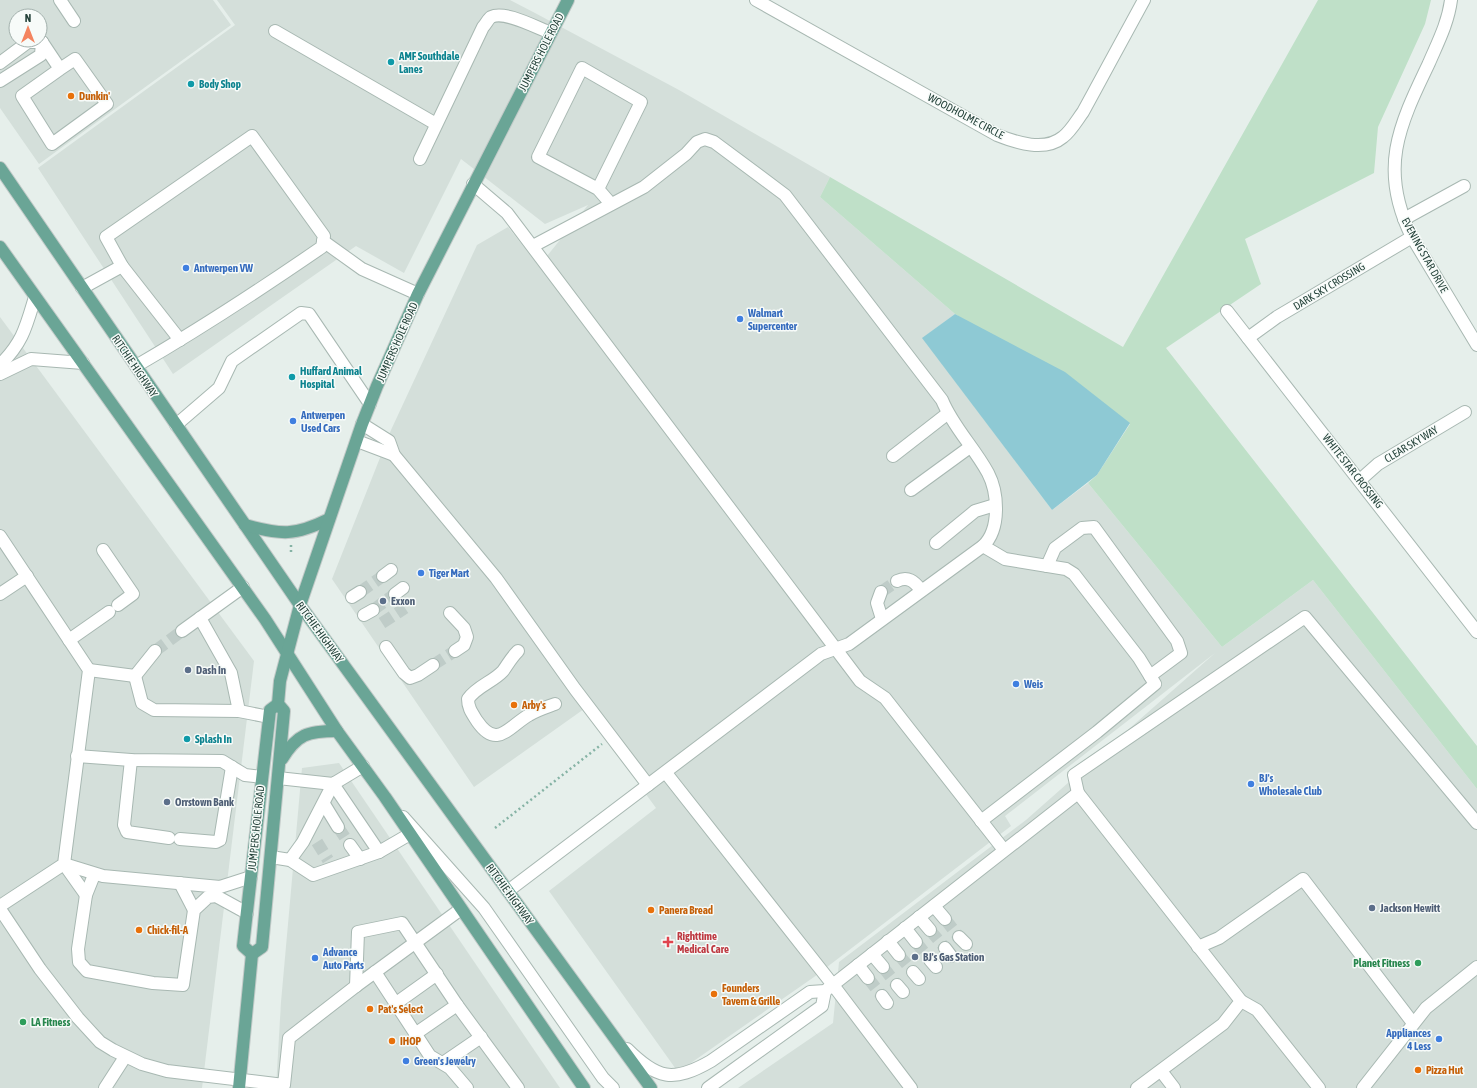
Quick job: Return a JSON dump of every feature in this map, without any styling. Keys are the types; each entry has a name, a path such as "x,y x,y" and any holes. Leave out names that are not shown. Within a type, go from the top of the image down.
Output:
{"main road":[{"name":"JUMPERS HOLE ROAD","path":"278,704 270,709 243,946 252,954 262,947 284,711 278,704 280,681 300,605 362,424 418,294 568,0"},
{"name":"RITCHIE HIGHWAY","path":"0,168 300,605 651,1088"},
{"path":"0,247 243,587 288,653 337,731 385,797 584,1088"},
{"path":"245,525 269,531 288,532 307,530 329,519"},
{"path":"280,762 291,744 299,738 312,733 337,731"},
{"path":"239,1084 252,954"}],"street":[{"path":"60,0 74,21"},
{"name":"WOODHOLME CIRCLE","path":"756,0 997,134 1012,141 1030,144 1044,144 1055,142 1064,136 1083,112 1144,0"},
{"name":"EVENING STAR DRIVE","path":"1451,0 1443,32 1409,105 1396,145 1395,184 1404,219 1412,236 1477,345"},
{"path":"420,159 483,26 490,18 498,15 510,17 551,33"},
{"path":"274,31 436,124"},
{"path":"0,64 20,48"},
{"path":"0,81 41,55 42,48"},
{"path":"46,48 60,69"},
{"path":"75,59 107,104 52,144 22,96 60,69 75,59"},
{"path":"598,189 641,102 582,68 538,157 598,189 611,204"},
{"path":"136,366 180,340 257,292 322,247 324,236 252,136 106,237 122,266 180,340"},
{"path":"508,891 666,773 821,654 849,644 983,546 992,532 995,519 993,488 988,473 947,414 942,400 785,195 714,142 705,139 698,142 686,154 644,187 533,246"},
{"path":"473,184 507,213 860,681 885,698 1004,850"},
{"path":"1404,219 1464,186"},
{"name":"DARK SKY CROSSING","path":"1248,338 1277,317 1412,236"},
{"path":"323,241 362,269 418,294"},
{"path":"82,288 122,266"},
{"path":"0,365 15,349 24,335 35,297"},
{"name":"WHITE STAR CROSSING","path":"1227,310 1475,624"},
{"path":"176,425 219,388 232,361 301,313 309,314 370,404"},
{"path":"0,374 31,359 83,363"},
{"name":"CLEAR SKY WAY","path":"1360,480 1378,464 1465,412"},
{"path":"893,456 947,414"},
{"path":"362,424 389,441 394,455 496,578 575,689 648,785"},
{"path":"357,441 394,455"},
{"path":"911,490 970,447"},
{"path":"936,543 975,511 995,505"},
{"path":"1047,566 1055,548 1082,528 1094,527 1178,641 1181,653 1150,676"},
{"path":"0,536 89,670 64,864 86,894"},
{"path":"981,821 1097,732 1155,684 1139,658 1074,574 1066,569 1005,559 983,546"},
{"path":"69,640 133,594 103,550"},
{"path":"0,594 27,576"},
{"path":"897,581 904,578 909,579 915,582 921,590"},
{"path":"182,631 243,587"},
{"path":"881,592 877,603 882,619"},
{"path":"450,613 464,628 467,637 464,645 455,651"},
{"path":"1319,1088 1257,1010 1241,1001 1198,947 1078,793 1074,775 1305,617 1477,823"},
{"path":"200,618 231,673 239,711"},
{"path":"386,647 404,673 410,678 418,675 433,665"},
{"path":"135,676 154,651"},
{"path":"518,651 510,658 502,672 476,690 468,699 470,709 480,725 489,734 500,735 530,714 555,704"},
{"path":"89,670 135,676"},
{"path":"135,676 142,703 154,710 239,711 269,717"},
{"path":"77,756 131,760 222,761 245,775 262,777"},
{"path":"131,760 124,825 127,832 216,842 220,840 232,767"},
{"path":"290,860 310,830 333,784 363,766"},
{"path":"666,773 829,988 911,1088"},
{"path":"278,778 333,784 379,852"},
{"path":"611,1032 647,1067 668,1076 696,1070 810,992 829,988 1078,793"},
{"path":"385,797 484,908 603,1078 613,1088"},
{"path":"324,804 338,826"},
{"path":"310,830 317,842"},
{"path":"271,857 290,860 313,875 331,864 360,859 379,852 410,834"},
{"path":"350,845 360,859"},
{"path":"64,864 94,875 220,887 251,877"},
{"path":"0,906 64,864"},
{"path":"94,875 86,894 78,948 79,962 87,971 153,983 183,985 194,910 180,883"},
{"path":"1198,947 1219,938 1303,879 1413,1023"},
{"path":"194,910 208,897 216,896 247,913"},
{"path":"934,906 945,919"},
{"path":"0,909 40,969 78,1018 100,1042 125,1057 167,1072 239,1084 284,1087 289,1038 356,986 461,909"},
{"path":"919,917 930,930"},
{"path":"356,986 358,932 402,923 457,1005 518,1088"},
{"path":"905,928 916,942"},
{"path":"888,941 899,954"},
{"path":"872,954 883,967"},
{"path":"858,965 868,978"},
{"path":"1363,1088 1426,1008 1477,967"},
{"path":"375,972 430,1056 450,1068 467,1088"},
{"path":"395,1004 437,974"},
{"path":"708,1088 822,1006 829,988"},
{"path":"1137,1088 1223,1024 1241,1001"},
{"path":"415,1034 457,1005"},
{"path":"443,1063 480,1037"},
{"path":"106,1088 125,1057"},
{"path":"1161,1070 1174,1088"}],"path":[{"path":"291,545 292,552 296,555"},
{"path":"495,828 612,736"}],"shaded area":[{"path":"0,0 213,0 231,25 39,164 0,108"},
{"path":"217,0 510,0 535,13 679,90 830,177 820,197 955,314 923,338 1052,510 1088,483 1222,647 1313,580 1477,789 1477,1088 738,1088 833,1023 839,962 1026,820 1215,653 1005,816 1011,826 814,977 678,1072 549,891 656,808 584,709 474,787 332,579 391,430 477,245 508,227 539,266 588,205 545,224 461,159 404,273 356,246 173,374 38,168 235,25"},
{"path":"0,317 254,661 202,1088 0,1088"},
{"path":"339,763 560,1088 276,1088 281,1002 302,768"}],"green space":[{"path":"1318,0 1431,0 1425,24 1378,127 1374,173 1245,239 1261,284 1166,348 1477,746 1477,789 1313,580 1222,647 1088,483 1097,475 1130,424 955,314 820,197 830,177 1123,347"}],"water":[{"path":"955,314 1065,372 1130,423 1097,475 1052,510 922,338"}],"tunnel":[{"path":"360,592 383,576"},
{"path":"881,592 897,581"},
{"path":"373,610 395,594"},
{"path":"382,623 405,608"},
{"path":"155,651 182,631"},
{"path":"433,665 455,651"},
{"path":"338,827 350,845"},
{"path":"317,842 328,860"},
{"path":"945,919 959,937"},
{"path":"930,930 945,948"},
{"path":"916,942 930,960"},
{"path":"899,955 913,972"},
{"path":"883,967 897,985"},
{"path":"868,978 882,996"}],"place":[{"name":"AMF Southdale Lanes","path":"391,62"},
{"name":"Body Shop","path":"191,84"},
{"name":"Dunkin'","path":"71,96"},
{"name":"Antwerpen VW","path":"186,268"},
{"name":"Walmart Supercenter","path":"740,319"},
{"name":"Huffard Animal Hospital","path":"292,377"},
{"name":"Antwerpen Used Cars","path":"293,421"},
{"name":"Tiger Mart","path":"421,573"},
{"name":"Exxon","path":"383,601"},
{"name":"Dash In","path":"188,670"},
{"name":"Weis","path":"1016,684"},
{"name":"Arby's","path":"514,705"},
{"name":"Splash In","path":"187,739"},
{"name":"BJ's Wholesale Club","path":"1251,784"},
{"name":"Orrstown Bank","path":"167,802"},
{"name":"Jackson Hewitt","path":"1372,908"},
{"name":"Panera Bread","path":"651,910"},
{"name":"Chick-fil-A","path":"139,930"},
{"name":"Righttime Medical Care","path":"668,942"},
{"name":"BJ's Gas Station","path":"915,957"},
{"name":"Advance Auto Parts","path":"315,958"},
{"name":"Planet Fitness","path":"1418,963"},
{"name":"Founders Tavern & Grille","path":"714,994"},
{"name":"Pat's Select","path":"370,1009"},
{"name":"LA Fitness","path":"23,1022"},
{"name":"Appliances 4 Less","path":"1439,1039"},
{"name":"IHOP","path":"392,1041"},
{"name":"Green's Jewelry","path":"406,1061"},
{"name":"Pizza Hut","path":"1418,1070"}]}
